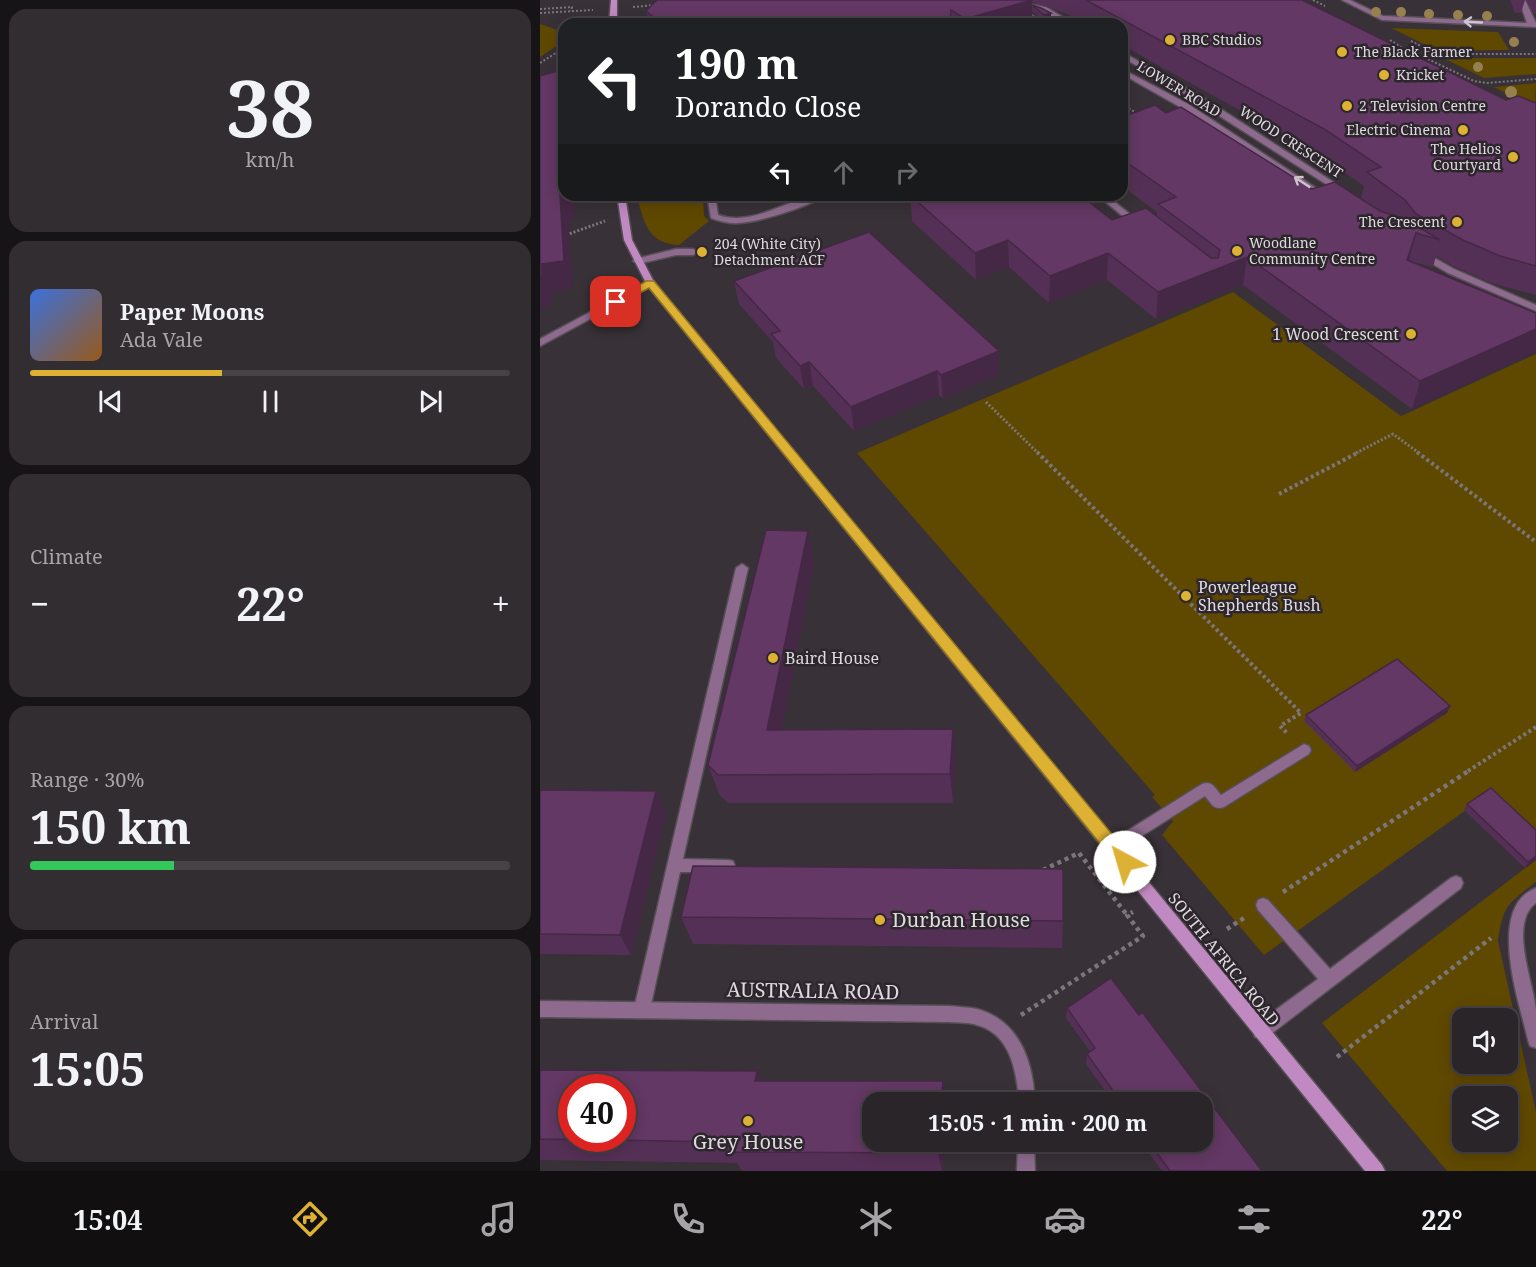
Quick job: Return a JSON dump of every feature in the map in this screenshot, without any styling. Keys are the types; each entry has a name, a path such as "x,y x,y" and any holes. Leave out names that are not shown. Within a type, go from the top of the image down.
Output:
{"street":[{"path":"612,18 614,0"},
{"path":"1345,0 1382,18 1534,25 1522,0"},
{"path":"1032,18 1027,15 1027,3 1044,8 1060,18"},
{"name":"WOOD CRESCENT","path":"1128,57 1196,97 1350,197"},
{"name":"LOWER ROAD","path":"1128,74 1185,106 1332,202"},
{"name":"SOUTH AFRICA ROAD","path":"622,201 628,240 650,283 1376,1171"},
{"path":"711,201 711,211 720,220 749,220 804,201"},
{"path":"1109,201 1143,228"},
{"path":"1414,249 1450,271 1536,308"},
{"path":"638,261 676,252 693,252"},
{"path":"540,343 650,283"},
{"path":"642,1009 742,568"},
{"path":"1113,847 1207,788 1219,803 1304,750"},
{"path":"675,865 746,866"},
{"path":"1261,1031 1456,883"},
{"path":"1536,895 1524,904 1516,930 1516,953 1536,1040"},
{"path":"1263,905 1328,979"},
{"name":"AUSTRALIA ROAD","path":"540,1009 949,1014 979,1017 1001,1029 1019,1051 1027,1092"},
{"path":"1026,1152 1026,1171"}],"path":[{"path":"554,8 555,0"},
{"path":"1313,0 1330,9"},
{"path":"653,5 665,4"},
{"path":"540,11 572,7 571,11"},
{"path":"540,11 593,10"},
{"path":"1384,38 1474,81 1487,83 1536,79"},
{"path":"1406,38 1436,54 1536,54"},
{"path":"540,63 558,52"},
{"path":"1412,52 1429,65"},
{"path":"1128,108 1141,117 1132,120"},
{"path":"561,237 624,215"},
{"path":"986,402 1301,713 1280,726 1304,750"},
{"path":"1279,494 1393,434 1536,542"},
{"path":"1227,929 1536,727"},
{"path":"1001,1029 1143,936 1130,914 1079,853 1040,872"},
{"path":"1337,1057 1497,933 1516,930"}],"shaded area":[{"path":"540,24 558,30 558,45 540,57"},
{"path":"1391,28 1498,32 1509,50 1438,51"},
{"path":"1443,58 1536,58 1536,74 1484,78"},
{"path":"1536,83 1535,108 1494,87"},
{"path":"638,201 703,201 704,216 709,221 679,245 660,240 653,235 645,222"},
{"path":"1233,292 1401,416 1536,354 1536,840 1487,795 1264,955 1162,835 1173,821 1152,797 1155,795 857,453"},
{"path":"1536,860 1536,882 1508,906 1502,920 1498,941 1513,1008 1452,1008 1452,1074 1518,1074 1518,1031 1536,1112 1536,1171 1447,1171 1322,1023"}],"building":[{"path":"657,0 1032,0 969,18 963,18 951,10 950,18 655,18 646,11"},
{"path":"1086,0 1302,0 1506,100 1518,96 1536,103 1536,266 1500,256 1463,240 1416,214 1405,200 1367,172 1381,167 1324,129 1128,23 1128,18 1119,18"},
{"path":"1032,5 1041,8 1051,13 1044,15"},
{"path":"558,71 558,201 560,201 564,261 542,264 542,277 540,278 540,76"},
{"path":"1155,105 1166,113 1181,107 1312,189 1335,182 1380,211 1407,220 1440,240 1416,233 1407,260 1536,313 1536,329 1420,381 1247,257 1158,292 1108,253 1050,276 1008,240 975,253 917,201 1088,201 1112,220 1146,208 1211,258 1218,258 1220,250 1158,204 1176,197 1128,163 1128,115"},
{"path":"869,232 999,351 941,375 937,371 851,407 809,362 800,366 771,334 780,331 734,281"},
{"path":"766,530 808,531 767,730 953,729 950,774 718,775 708,765"},
{"path":"1397,659 1450,706 1357,766 1306,715"},
{"path":"1491,788 1536,830 1536,856 1528,862 1467,804"},
{"path":"540,790 656,791 620,935 540,934"},
{"path":"693,866 1063,869 1063,921 681,917"},
{"path":"1111,978 1139,1015 1142,1012 1202,1092 1114,1092 1087,1054 1095,1048 1067,1008"},
{"path":"540,1070 757,1071 755,1081 943,1081 942,1092 862,1092 862,1152 938,1153 730,1152 732,1142 636,1140 636,1074 558,1074 558,1139 540,1139"},
{"path":"1213,1106 1262,1171 1170,1171 1156,1152 1213,1152"}],"place":[{"name":"BBC Studios","path":"1170,40"},
{"name":"The Black Farmer","path":"1342,52"},
{"name":"Kricket","path":"1384,75"},
{"name":"2 Television Centre","path":"1347,106"},
{"name":"Electric Cinema","path":"1463,130"},
{"name":"The Helios Courtyard","path":"1513,157"},
{"name":"The Crescent","path":"1457,222"},
{"name":"Woodlane Community Centre","path":"1237,251"},
{"name":"204 (White City) Detachment ACF","path":"702,252"},
{"name":"1 Wood Crescent","path":"1411,334"},
{"name":"Powerleague Shepherds Bush","path":"1186,596"},
{"name":"Baird House","path":"773,658"},
{"name":"Durban House","path":"880,920"},
{"name":"Grey House","path":"748,1121"}],"route":[{"path":"616,302 650,283 1125,862"}]}
